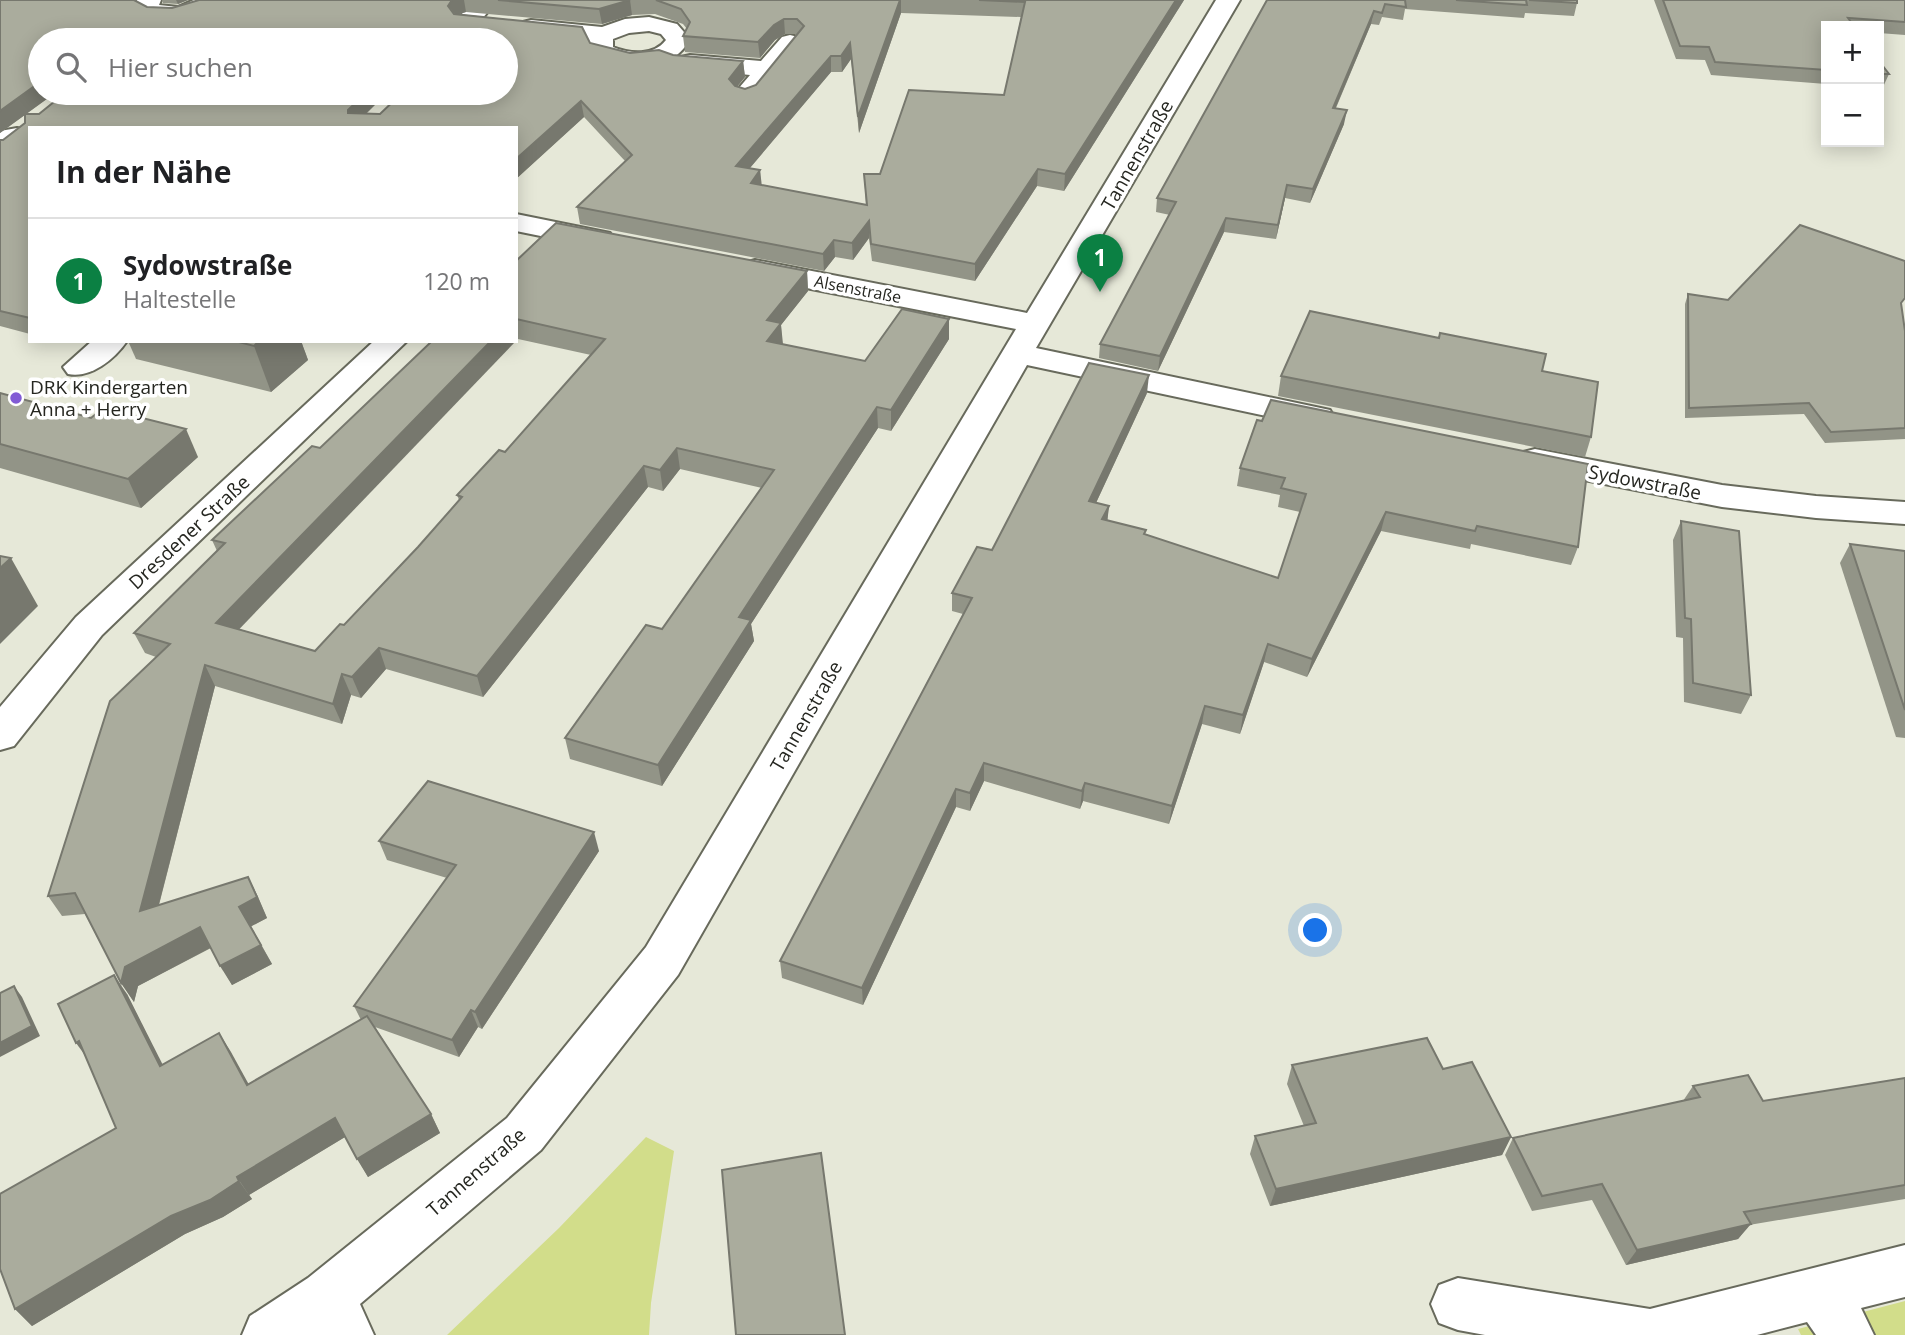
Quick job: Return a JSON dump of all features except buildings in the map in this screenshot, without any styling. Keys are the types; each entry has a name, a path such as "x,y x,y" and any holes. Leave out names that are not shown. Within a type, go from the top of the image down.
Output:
{"street":[{"path":"149,0 146,7 151,11 171,13 195,9 208,0"},
{"path":"461,28 486,0"},
{"name":"Tannenstraße","path":"269,1335 337,1316 524,1134 663,961 1228,0"},
{"path":"161,28 167,23 171,13"},
{"path":"466,22 605,34"},
{"path":"637,24 669,29 678,38 671,50 636,59 610,56 599,46 599,39 605,34 637,24"},
{"path":"746,95 790,42"},
{"path":"662,54 675,61 767,69"},
{"path":"30,126 46,114"},
{"path":"12,140 28,128"},
{"path":"518,223 624,243"},
{"name":"Alsenstraße","path":"730,264 1027,339"},
{"path":"1027,339 1352,424"},
{"path":"79,367 109,343"},
{"name":"Dresdener Straße","path":"0,735 89,626 390,343"},
{"name":"Sydowstraße","path":"1511,456 1722,496 1816,507 1905,513"},
{"path":"1653,1335 1833,1314 1905,1271"},
{"path":"1458,1304 1646,1335"}],"green space":[{"path":"646,1137 674,1151 651,1303 649,1335 447,1335 559,1228"},
{"path":"1905,1301 1905,1335 1801,1335 1798,1329"}],"place":[{"name":"Sydowstraße","path":"1100,292"},
{"name":"DRK Kindergarten Anna + Herry","path":"16,398"}]}
